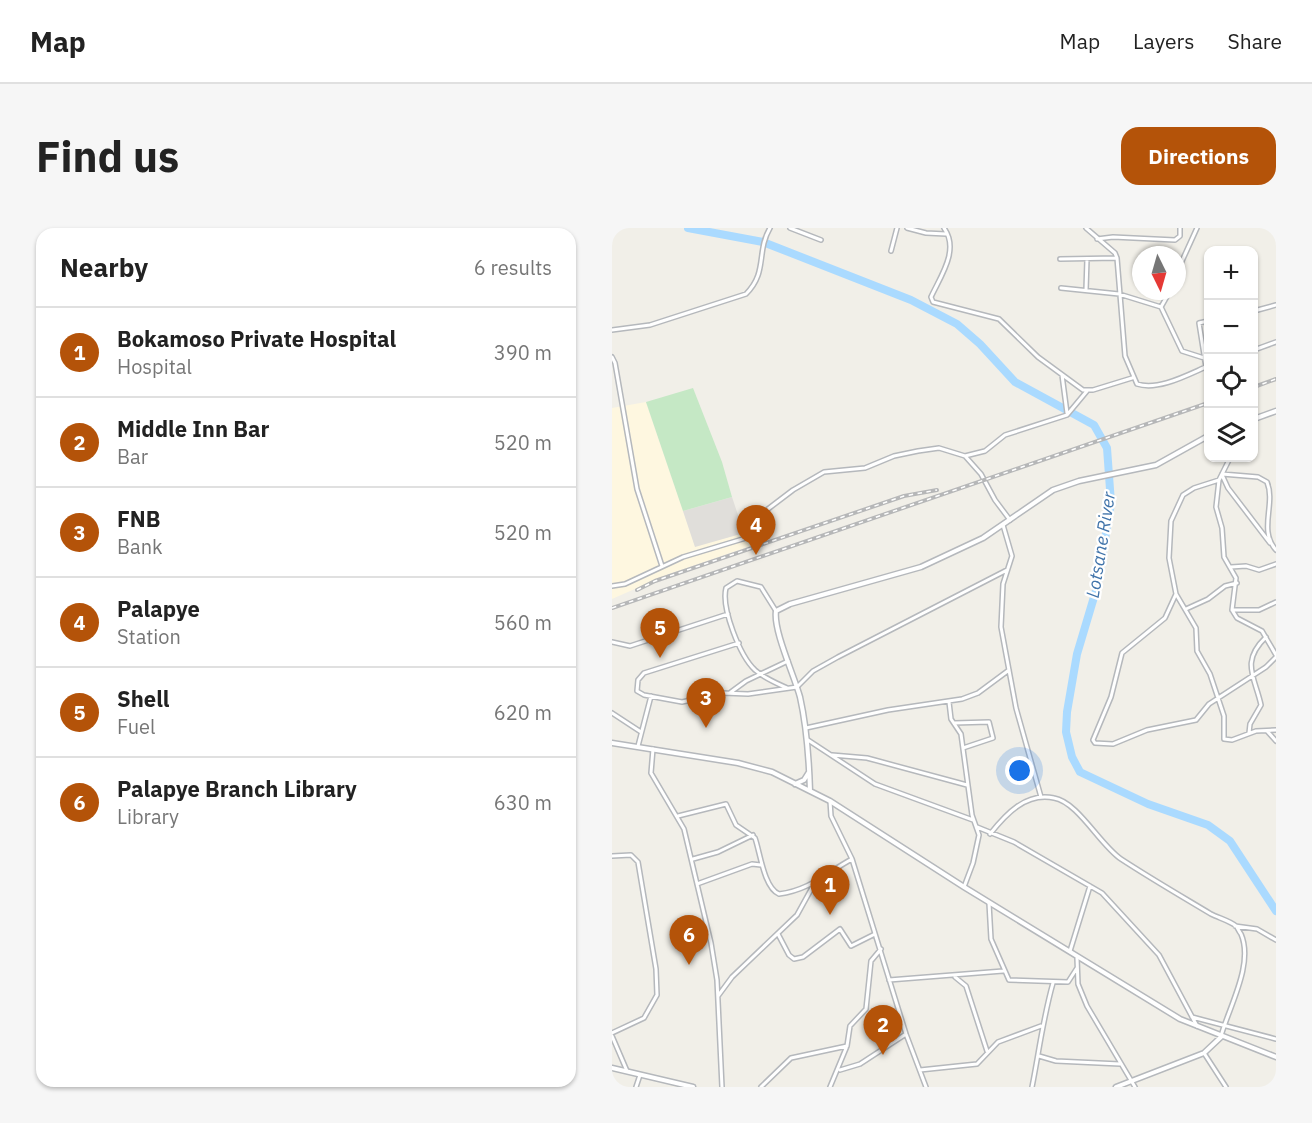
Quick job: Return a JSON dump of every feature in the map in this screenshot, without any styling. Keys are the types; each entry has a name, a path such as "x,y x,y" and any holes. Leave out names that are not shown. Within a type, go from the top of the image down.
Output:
{"street":[{"path":"612,330 650,325 746,294 754,286 761,269 764,259 762,249 770,228"},
{"path":"790,228 821,240"},
{"path":"891,251 897,228"},
{"path":"907,228 922,233 949,235"},
{"path":"944,228 949,235 945,271 931,301 999,319 1038,357 1087,391"},
{"path":"1086,228 1115,253 1117,258 1125,356 1132,378 1137,384 1150,385 1179,378 1204,367"},
{"path":"1092,228 1092,233"},
{"path":"1097,239 1113,237 1175,240 1180,236 1180,228"},
{"path":"1186,252 1197,228"},
{"path":"1060,259 1117,258"},
{"path":"1086,290 1087,259"},
{"path":"1061,288 1119,294 1161,307 1182,351 1204,358 1199,323 1204,322"},
{"path":"1161,307 1165,300"},
{"path":"1258,310 1276,305"},
{"path":"1258,349 1276,342"},
{"path":"612,357 615,363 637,489 662,566"},
{"path":"1062,374 1067,415"},
{"path":"612,586 625,584 662,566 746,538 768,509 793,490 824,472 865,468 894,456 939,448 965,456 985,451 1005,435 1067,415 1087,391 1132,378"},
{"path":"1258,418 1276,411"},
{"path":"776,611 790,604 921,567 976,542 1053,490 1097,477 1165,462 1204,439"},
{"path":"965,456 981,474 995,500 1010,520"},
{"path":"1176,594 1165,618 1122,653 1111,697 1093,742 1113,744 1147,730 1196,720 1217,698 1266,667 1276,656 1266,637 1257,627 1237,618 1232,610 1237,583 1224,557 1222,528 1216,507 1219,480 1228,462"},
{"path":"1221,474 1264,479 1270,491 1267,509 1271,543"},
{"path":"1221,474 1228,488 1276,550"},
{"path":"1219,480 1188,490 1174,511 1169,558 1176,594 1196,628 1198,653 1210,674 1225,720 1224,739 1232,740 1249,734 1276,730"},
{"path":"1270,491 1276,489"},
{"path":"1003,525 1012,551 1000,616 1016,708 1041,797"},
{"path":"1231,567 1246,566 1259,570 1276,564"},
{"path":"739,643 644,673 638,680 637,691 682,702 729,693 748,694 797,687 813,671 838,657 1007,570"},
{"path":"788,688 752,668 739,643 725,604 726,588 736,581 761,587 776,611 777,625 797,687 806,728 810,791"},
{"path":"1186,609 1208,599 1225,586 1237,583"},
{"path":"1232,610 1259,610 1276,602"},
{"path":"612,642 630,646 728,614"},
{"path":"1249,734 1250,724 1261,705 1252,674 1253,654 1266,637"},
{"path":"729,693 789,660"},
{"path":"806,728 888,710 948,702 978,693 1009,670"},
{"path":"638,746 651,696"},
{"path":"948,702 954,723 961,734 973,820 977,827 978,846 964,888"},
{"path":"613,712 641,732"},
{"path":"954,723 989,722 993,738 963,748"},
{"path":"1266,731 1276,741"},
{"path":"808,740 874,784 973,820"},
{"path":"612,743 760,768 810,791 830,801 1077,958 1198,1028 1276,1057"},
{"path":"653,749 651,773 678,816 693,859 714,961 722,1087"},
{"path":"832,755 867,758 968,785"},
{"path":"795,784 804,780 810,771"},
{"path":"990,834 1008,812 1033,798 1060,800 1077,813 1109,850 1214,915 1235,926 1257,929 1276,940"},
{"path":"830,801 831,816 852,859 906,1034 926,1087"},
{"path":"678,816 725,803 736,825 753,835 761,854 761,866 775,893 804,890 827,873 852,859"},
{"path":"977,827 1014,842 1090,886 1117,908 1159,955 1198,1028"},
{"path":"693,859 718,852 753,835"},
{"path":"612,856 632,855 638,862 658,980 654,1003 644,1018 612,1035 627,1071"},
{"path":"697,884 752,864 761,866"},
{"path":"717,997 732,977 797,915 814,884"},
{"path":"1070,953 1090,886"},
{"path":"989,903 991,939 1010,980 1078,984"},
{"path":"1116,1087 1204,1053 1221,1037 1240,980 1244,953 1243,941 1235,926"},
{"path":"778,934 789,956 794,959 802,957 840,929 851,946 875,934"},
{"path":"830,1087 839,1070 852,1022 866,1010 871,961 881,950"},
{"path":"1077,958 1078,984 1120,1064 1132,1079 1135,1087"},
{"path":"1068,982 1077,968"},
{"path":"889,980 1004,971"},
{"path":"953,976 966,986 988,1052"},
{"path":"1032,1087 1039,1056 1041,1026 1053,983"},
{"path":"1192,1017 1276,1039"},
{"path":"920,1070 972,1065 980,1062 998,1042 1041,1026"},
{"path":"839,1070 860,1064 906,1034"},
{"path":"761,1087 790,1058 847,1046"},
{"path":"1204,1053 1226,1087"},
{"path":"1039,1056 1056,1061 1120,1064"},
{"path":"612,1068 693,1087"},
{"path":"636,1087 640,1075"},
{"path":"1221,1081 1221,1087"}],"shaded area":[{"path":"646,402 695,546 744,533 760,535 762,542 669,574 612,599 612,408"},
{"path":"732,497 744,533 695,547 683,511"}],"green space":[{"path":"693,388 722,462 732,497 683,511 646,402"}],"waterway":[{"name":"Lotsane River","path":"688,228 763,242 911,300 957,324 980,344 1015,382 1094,425 1107,448 1111,503 1097,587 1077,654 1067,712 1066,732 1072,757 1080,772 1148,804 1208,825 1230,841 1276,911"}],"railway":[{"path":"1258,386 1276,379"},
{"path":"612,608 1204,404"},
{"path":"637,590 655,581 904,496 937,490"}],"place":[{"name":"Palapye","path":"756,555"},
{"name":"Shell","path":"660,658"},
{"name":"FNB","path":"706,728"},
{"name":"Bokamoso Private Hospital","path":"830,915"},
{"name":"Palapye Branch Library","path":"689,965"},
{"name":"Middle Inn Bar","path":"883,1055"}]}
